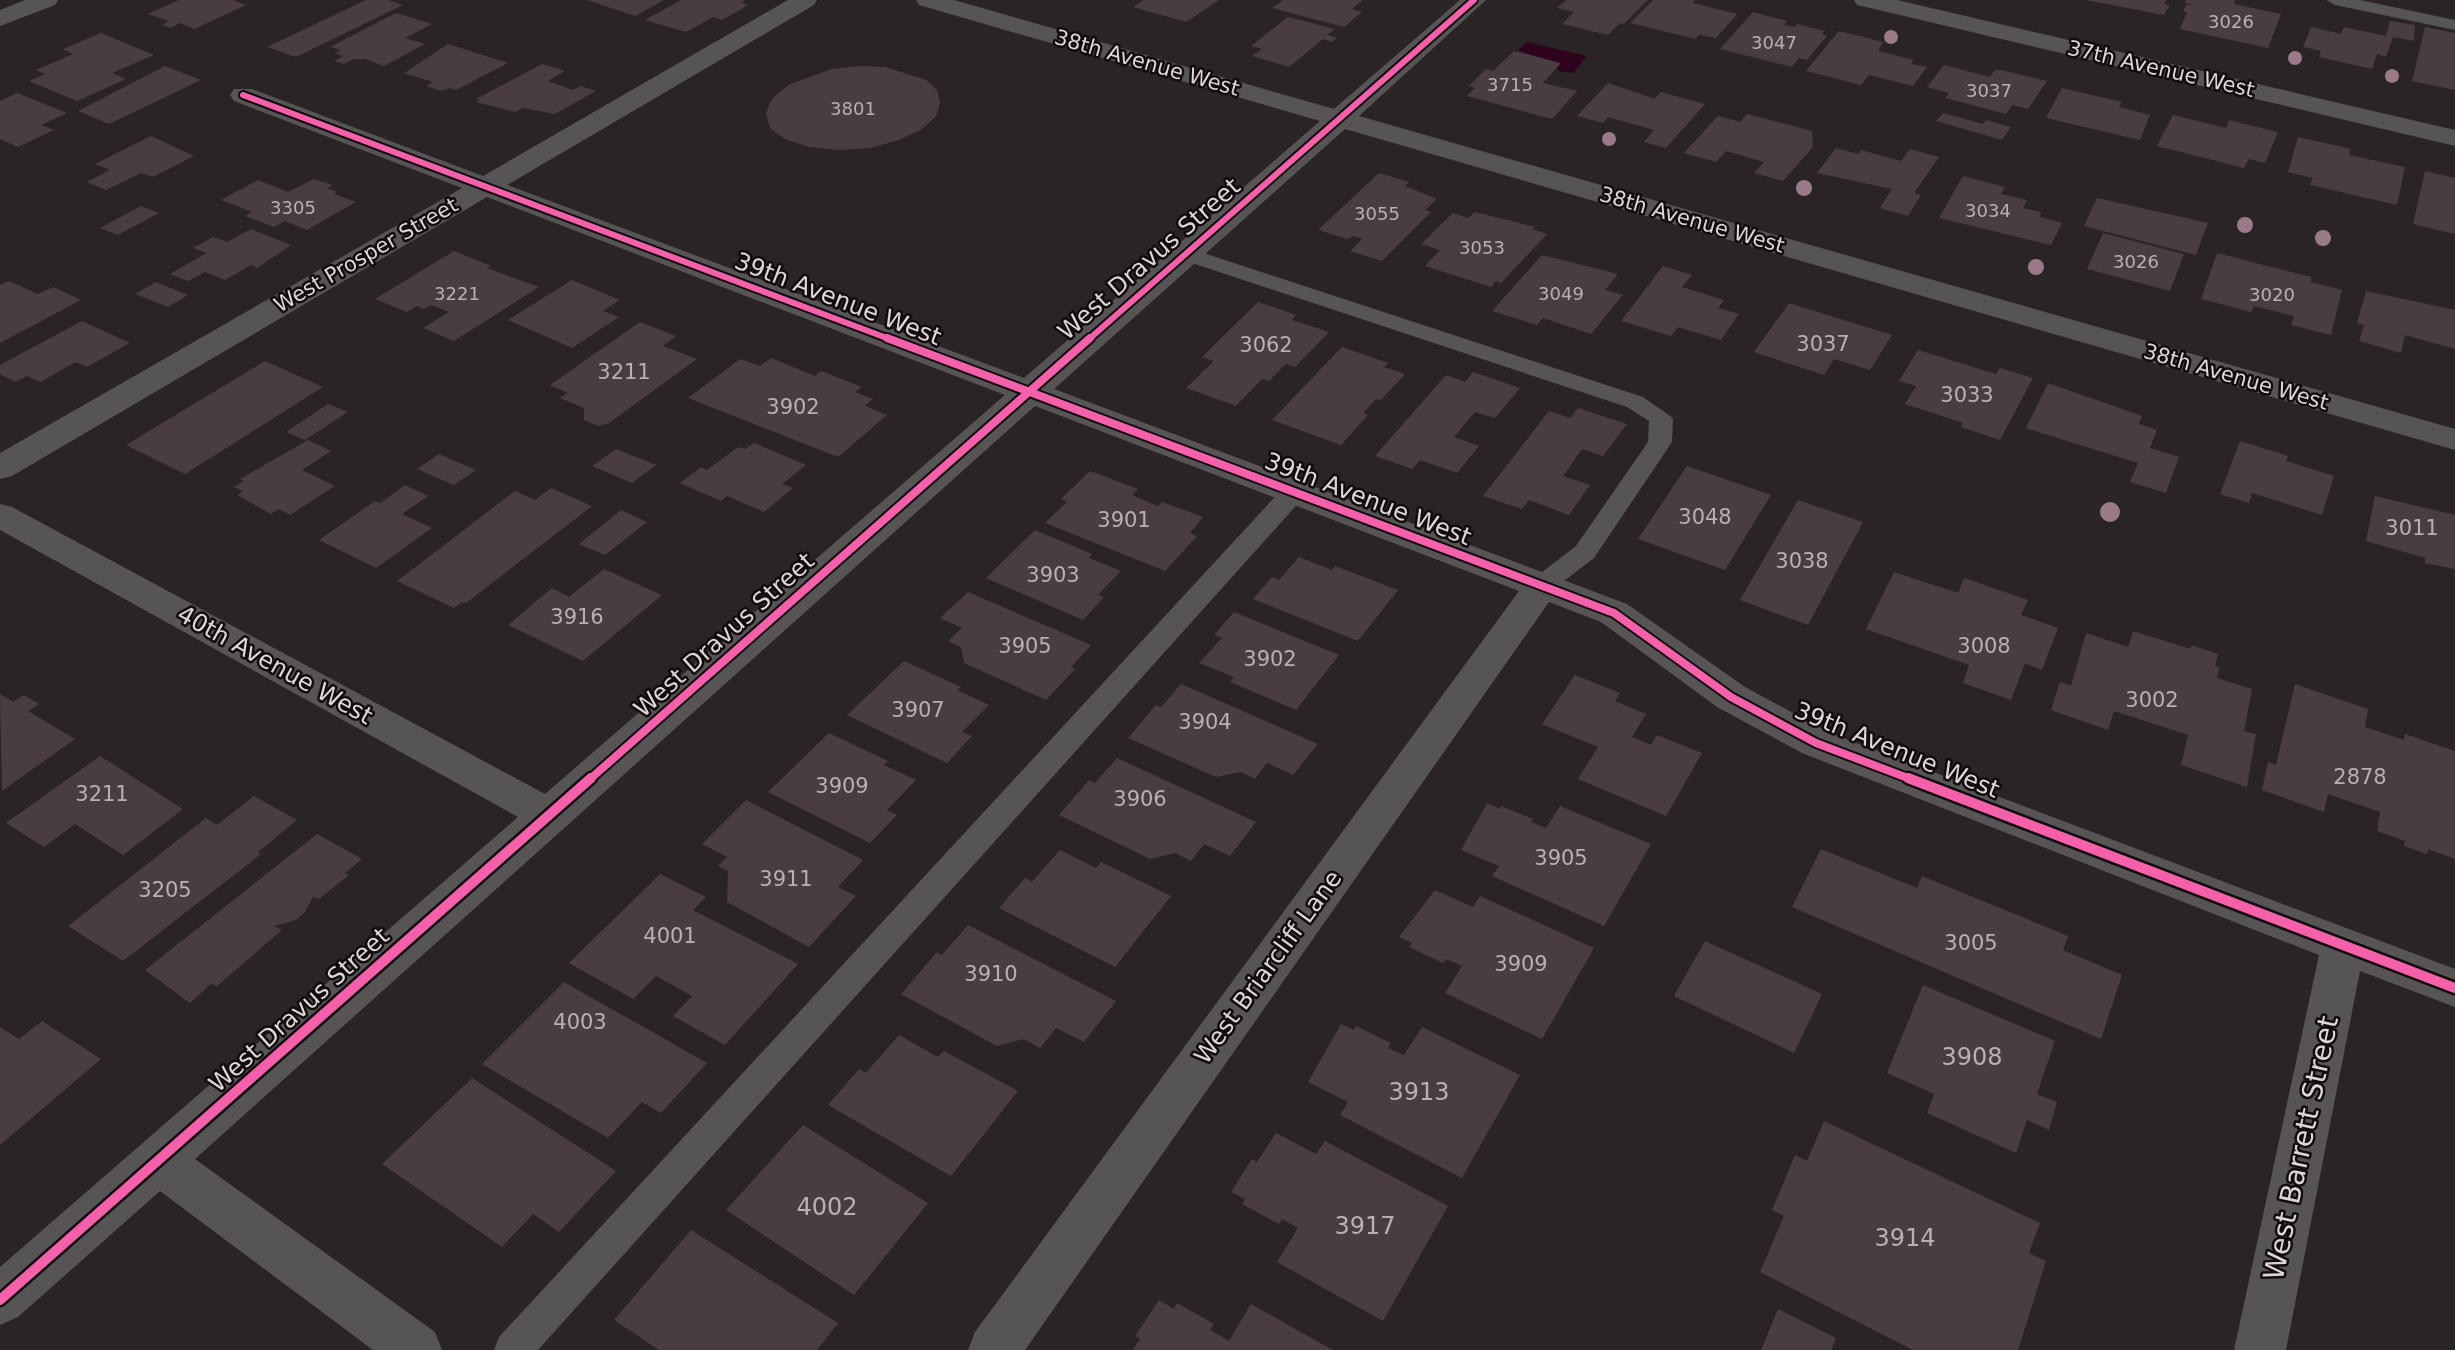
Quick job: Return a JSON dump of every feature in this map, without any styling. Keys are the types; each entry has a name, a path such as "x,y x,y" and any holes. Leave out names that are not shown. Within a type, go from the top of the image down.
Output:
{"street":[{"path":"6,12 46,0"},
{"name":"West Prosper Street","path":"0,468 805,0"},
{"name":"38th Avenue West","path":"928,0 2455,440"},
{"name":"West Dravus Street","path":"0,1300 1474,0"},
{"name":"37th Avenue West","path":"1866,0 2455,138"},
{"name":"39th Avenue West","path":"243,95 1614,613 1731,696 1815,743 2455,988"},
{"name":"40th Avenue West","path":"0,515 549,815"},
{"name":"West Briarcliff Lane","path":"994,1350 1542,585"},
{"name":"West Barrett Street","path":"2260,1350 2343,946"},
{"path":"158,1161 416,1350"}],"lane":[{"path":"2335,0 2455,26"},
{"path":"1185,253 1636,402 1661,418 1660,442 1585,552 1542,585"},
{"path":"513,1350 1294,492"}],"shaded area":[{"path":"1527,42 1587,56 1573,73 1559,71 1556,64 1518,50"}],"building":[{"path":"179,0 233,0 246,5 194,29 180,23 171,28 162,25 169,21 148,14"},
{"path":"366,0 388,0 403,5 296,57 267,47"},
{"path":"587,0 664,0 635,16"},
{"path":"681,0 745,0 741,2 748,5 722,20 713,17 686,32 645,20"},
{"path":"1144,0 1219,0 1186,22 1133,7"},
{"path":"1283,0 1363,0 1352,9 1362,12 1344,27 1272,8"},
{"path":"1566,0 1648,0 1624,24 1620,23 1608,35 1562,24 1574,12 1557,8"},
{"path":"1653,0 1695,0 1693,3 1737,14 1716,38 1699,35 1696,39 1630,23"},
{"path":"2086,0 2166,0 2164,4 2170,5 2164,15"},
{"path":"2186,0 2235,0 2234,4 2281,14 2268,48 2180,29 2187,12 2183,11 2186,5 2193,5 2185,3"},
{"path":"1753,12 1787,21 1784,25 1794,27 1797,24 1825,31 1822,34 1827,36 1807,60 1799,58 1792,67 1720,49"},
{"path":"396,13 432,24 405,38 425,44 384,66 365,59 354,59 344,64 334,61 343,56 335,53 341,50 330,47"},
{"path":"1288,17 1335,29 1327,35 1337,38 1332,42 1323,39 1289,67 1252,56 1262,49 1251,46"},
{"path":"2390,21 2415,25 2414,41 2393,37 2386,57 2377,54 2372,69 2319,57 2321,51 2303,47 2311,27 2341,34 2344,27 2386,36"},
{"path":"2425,27 2455,33 2455,90 2412,81"},
{"path":"1839,31 1883,42 1878,51 1914,60 1911,64 1927,67 1913,86 1869,75 1861,85 1806,71"},
{"path":"101,33 154,55 112,73 126,79 77,101 29,81 45,74 36,70 73,54 63,49"},
{"path":"448,44 508,63 456,90 449,88 442,91 426,86 433,82 404,73"},
{"path":"1514,51 1561,63 1543,83 1577,91 1552,119 1467,96 1475,88 1469,86 1486,69 1493,71"},
{"path":"542,64 565,71 548,81 573,90 581,86 596,91 555,114 523,108 515,112 476,102 480,100 476,99"},
{"path":"1944,65 1990,77 1995,70 2001,70 2047,81 2028,109 2012,105 2006,114 1945,98 1949,93 1927,87"},
{"path":"165,66 201,80 109,124 78,111"},
{"path":"885,67 926,80 937,90 940,103 936,116 922,129 899,140 870,148 839,150 809,147 785,139 770,128 766,113 772,99 788,85 832,69"},
{"path":"1608,83 1655,99 1661,92 1705,104 1666,148 1644,142 1654,130 1608,117 1603,123 1577,116"},
{"path":"2062,88 2122,102 2119,107 2150,115 2140,140 2046,118"},
{"path":"17,93 67,113 41,125 54,130 18,147 0,139 0,101"},
{"path":"1943,113 1983,124 1986,120 2011,127 2002,140 1936,121"},
{"path":"1747,114 1812,131 1813,147 1783,181 1754,173 1764,162 1726,151 1716,162 1684,153 1718,116 1740,122"},
{"path":"2173,115 2226,128 2229,120 2278,132 2265,163 2249,159 2244,168 2157,146"},
{"path":"151,136 194,156 153,177 141,173 106,190 87,182 110,170 95,164"},
{"path":"2298,137 2351,149 2349,155 2405,167 2397,205 2310,185 2313,178 2288,172"},
{"path":"1836,148 1858,154 1861,150 1901,161 1910,149 1939,157 1914,193 1921,195 1908,216 1880,208 1892,189 1817,173"},
{"path":"2425,171 2455,178 2455,234 2413,224"},
{"path":"1379,173 1409,182 1405,186 1437,199 1425,210 1431,212 1382,261 1350,251 1362,239 1354,236 1347,239 1318,230"},
{"path":"1963,176 2005,187 2001,194 2027,200 2023,208 2041,212 2040,217 2062,223 2051,245 1939,218"},
{"path":"314,179 333,185 327,188 337,192 334,194 356,202 307,230 285,221 274,227 245,216 252,212 221,200 258,180 288,192"},
{"path":"2097,198 2208,223 2196,255 2084,226"},
{"path":"141,206 159,213 118,235 100,228"},
{"path":"1475,212 1535,227 1532,229 1547,234 1501,283 1496,281 1491,287 1425,266 1440,250 1421,244 1453,213 1468,218"},
{"path":"251,229 291,245 257,268 251,265 225,280 205,272 188,281 170,274 207,253 193,248 213,237 227,242"},
{"path":"2103,233 2184,254 2170,291 2087,269"},
{"path":"454,251 491,266 487,268 539,287 454,341 423,328 449,312 431,305 424,309 417,306 407,312 375,299"},
{"path":"2217,253 2311,277 2311,282 2342,290 2331,335 2291,325 2294,316 2254,306 2251,312 2201,299"},
{"path":"1542,255 1618,274 1605,290 1623,295 1591,334 1543,318 1537,325 1492,311"},
{"path":"1663,266 1692,275 1682,287 1724,300 1718,308 1739,314 1721,340 1678,327 1671,336 1621,321"},
{"path":"572,280 620,300 603,311 619,317 572,348 508,320"},
{"path":"9,281 38,294 53,287 81,300 0,343 0,285"},
{"path":"156,282 188,295 168,307 135,294"},
{"path":"2366,291 2455,310 2455,349 2405,335 2401,353 2359,341 2364,325 2357,323"},
{"path":"1258,302 1296,315 1292,320 1329,332 1295,367 1286,364 1269,381 1262,379 1236,406 1186,388 1214,361 1202,357"},
{"path":"1789,303 1892,335 1870,370 1834,359 1824,375 1754,352"},
{"path":"82,321 130,343 87,367 76,362 40,382 27,376 15,382 0,374 0,365"},
{"path":"640,322 676,336 663,346 697,359 609,423 598,426 584,420 584,408 560,398 568,393 550,385"},
{"path":"1342,347 1388,363 1384,367 1405,374 1381,400 1376,399 1363,413 1368,415 1341,445 1272,420"},
{"path":"1918,350 1996,374 2000,368 2033,378 2000,440 1961,427 1963,423 1905,404 1916,386 1899,381"},
{"path":"771,358 815,376 821,371 862,387 855,392 873,399 865,406 887,415 838,457 688,398 740,359 760,366"},
{"path":"265,361 323,387 185,474 126,445"},
{"path":"1473,372 1520,388 1495,418 1475,412 1454,437 1479,446 1457,473 1420,460 1412,469 1375,456 1446,375 1465,382"},
{"path":"2048,383 2142,416 2139,424 2157,430 2150,448 2179,457 2166,493 2130,482 2138,463 2026,428"},
{"path":"328,404 348,412 305,440 286,432"},
{"path":"1578,408 1627,424 1603,456 1582,449 1563,476 1590,485 1569,515 1529,500 1522,509 1483,496 1549,411 1570,418"},
{"path":"308,440 331,451 302,470 335,486 290,515 279,509 271,514 237,495 243,491 234,487 244,481 240,479"},
{"path":"2240,441 2288,456 2286,461 2334,476 2322,515 2252,493 2249,503 2220,494"},
{"path":"754,443 806,465 782,484 793,488 764,512 727,496 721,501 680,483 701,467 707,470 738,447 745,449"},
{"path":"616,449 656,465 632,483 592,466"},
{"path":"439,454 476,470 454,485 417,469"},
{"path":"1687,466 1771,495 1725,570 1638,539"},
{"path":"1090,471 1138,489 1132,495 1158,506 1162,502 1203,517 1190,533 1197,536 1165,571 1045,523 1067,502 1061,499"},
{"path":"405,485 428,496 402,514 432,528 376,568 319,540 375,501 380,503"},
{"path":"551,488 592,506 466,603 462,602 454,608 397,581 515,491 535,500"},
{"path":"2375,496 2455,515 2455,569 2425,563 2425,558 2366,541"},
{"path":"1798,500 1863,522 1808,625 1740,600"},
{"path":"621,510 647,522 605,555 579,544"},
{"path":"1035,530 1092,554 1089,558 1121,571 1098,595 1104,597 1083,620 986,578"},
{"path":"1299,557 1332,570 1335,566 1398,590 1358,641 1253,599 1272,577 1279,580"},
{"path":"604,569 662,595 583,661 508,625 552,588 569,597"},
{"path":"1894,572 1958,593 1964,578 2028,600 2021,615 2058,628 2042,670 2025,663 2011,700 1963,683 1969,665 1866,629"},
{"path":"968,592 1091,645 1071,667 1075,669 1046,700 964,663 961,647 948,641 962,628 940,618"},
{"path":"1234,612 1339,655 1296,710 1230,682 1234,677 1199,663 1222,638 1214,635"},
{"path":"2133,631 2191,649 2191,645 2218,654 2215,666 2219,667 2217,678 2252,689 2244,731 2256,734 2247,787 2181,765 2188,735 2114,711 2108,730 2051,710 2060,682 2071,686 2086,633 2128,647"},
{"path":"904,661 961,687 957,690 989,705 962,732 972,736 947,763 847,715"},
{"path":"1575,675 1620,693 1615,701 1646,714 1632,737 1651,745 1657,735 1702,753 1666,816 1578,779 1598,747 1542,724"},
{"path":"1181,684 1318,744 1293,775 1267,763 1255,779 1241,772 1216,777 1128,738 1156,705 1161,707"},
{"path":"2295,684 2368,709 2365,727 2404,740 2405,734 2455,751 2455,859 2428,849 2427,854 2404,846 2405,841 2377,831 2380,812 2328,794 2324,812 2262,790 2268,762 2276,765"},
{"path":"0,694 13,702 24,695 39,704 28,711 75,739 2,791"},
{"path":"829,733 888,761 884,765 916,780 887,810 897,815 870,843 768,792"},
{"path":"100,756 183,809 123,855 75,824 44,847 6,823"},
{"path":"1117,758 1256,822 1230,856 1204,844 1191,861 1175,853 1150,859 1059,815 1089,780 1095,783"},
{"path":"254,796 297,820 258,852 261,854 123,961 68,926 206,818 217,825"},
{"path":"746,800 863,860 838,887 856,896 809,947 727,902 728,871 718,866 727,857 702,844"},
{"path":"1487,803 1533,819 1531,822 1546,828 1560,806 1651,844 1604,926 1492,876 1499,866 1461,850"},
{"path":"317,834 362,859 345,873 349,875 319,899 313,897 305,912 296,920 274,926 282,930 217,986 211,984 190,1003 145,970"},
{"path":"1821,849 1917,888 1922,876 2068,936 2063,950 2122,975 2101,1039 1792,907"},
{"path":"1060,850 1096,868 1101,862 1171,896 1115,967 999,908 1025,878 1032,882"},
{"path":"660,874 706,897 693,910 798,964 725,1045 673,1016 692,996 656,976 633,999 569,963"},
{"path":"1435,890 1473,907 1480,896 1594,948 1542,1039 1445,993 1462,966 1446,959 1443,963 1409,947 1412,943 1399,937"},
{"path":"968,925 1116,1001 1084,1042 1056,1028 1040,1048 1024,1039 997,1046 901,994 937,952 942,955"},
{"path":"1705,941 1822,994 1794,1053 1674,996"},
{"path":"564,982 707,1063 661,1113 642,1102 608,1138 482,1064"},
{"path":"1923,985 2055,1041 2037,1094 2057,1102 2049,1130 2027,1120 2016,1153 1927,1113 1934,1094 1887,1073"},
{"path":"42,1021 101,1059 0,1145 0,1027 19,1039"},
{"path":"1341,1024 1354,1030 1356,1026 1391,1043 1388,1048 1404,1055 1422,1027 1520,1075 1462,1178 1340,1115 1348,1102 1308,1082"},
{"path":"899,1035 938,1057 944,1051 1018,1091 951,1176 828,1105 859,1069 866,1073"},
{"path":"472,1078 616,1171 559,1232 533,1214 502,1247 382,1164"},
{"path":"1824,1121 2040,1223 2029,1253 2046,1261 2018,1350 1913,1350 1760,1272 1784,1216 1772,1210 1795,1155 1807,1161"},
{"path":"803,1125 928,1203 854,1295 726,1210"},
{"path":"1276,1133 1316,1154 1325,1141 1448,1206 1383,1321 1277,1262 1298,1228 1282,1219 1279,1224 1242,1204 1245,1199 1231,1192 1252,1159 1257,1162"},
{"path":"691,1230 838,1323 817,1350 659,1350 614,1320"},
{"path":"1159,1300 1174,1309 1177,1303 1214,1324 1210,1330 1229,1341 1251,1304 1333,1350 1133,1350 1140,1339 1135,1336"},
{"path":"1778,1309 1836,1338 1831,1350 1761,1350"}],"cycle path":[{"path":"0,1300 1474,0"},
{"path":"243,95 1614,613 1731,697 1816,743 2455,988"}]}
